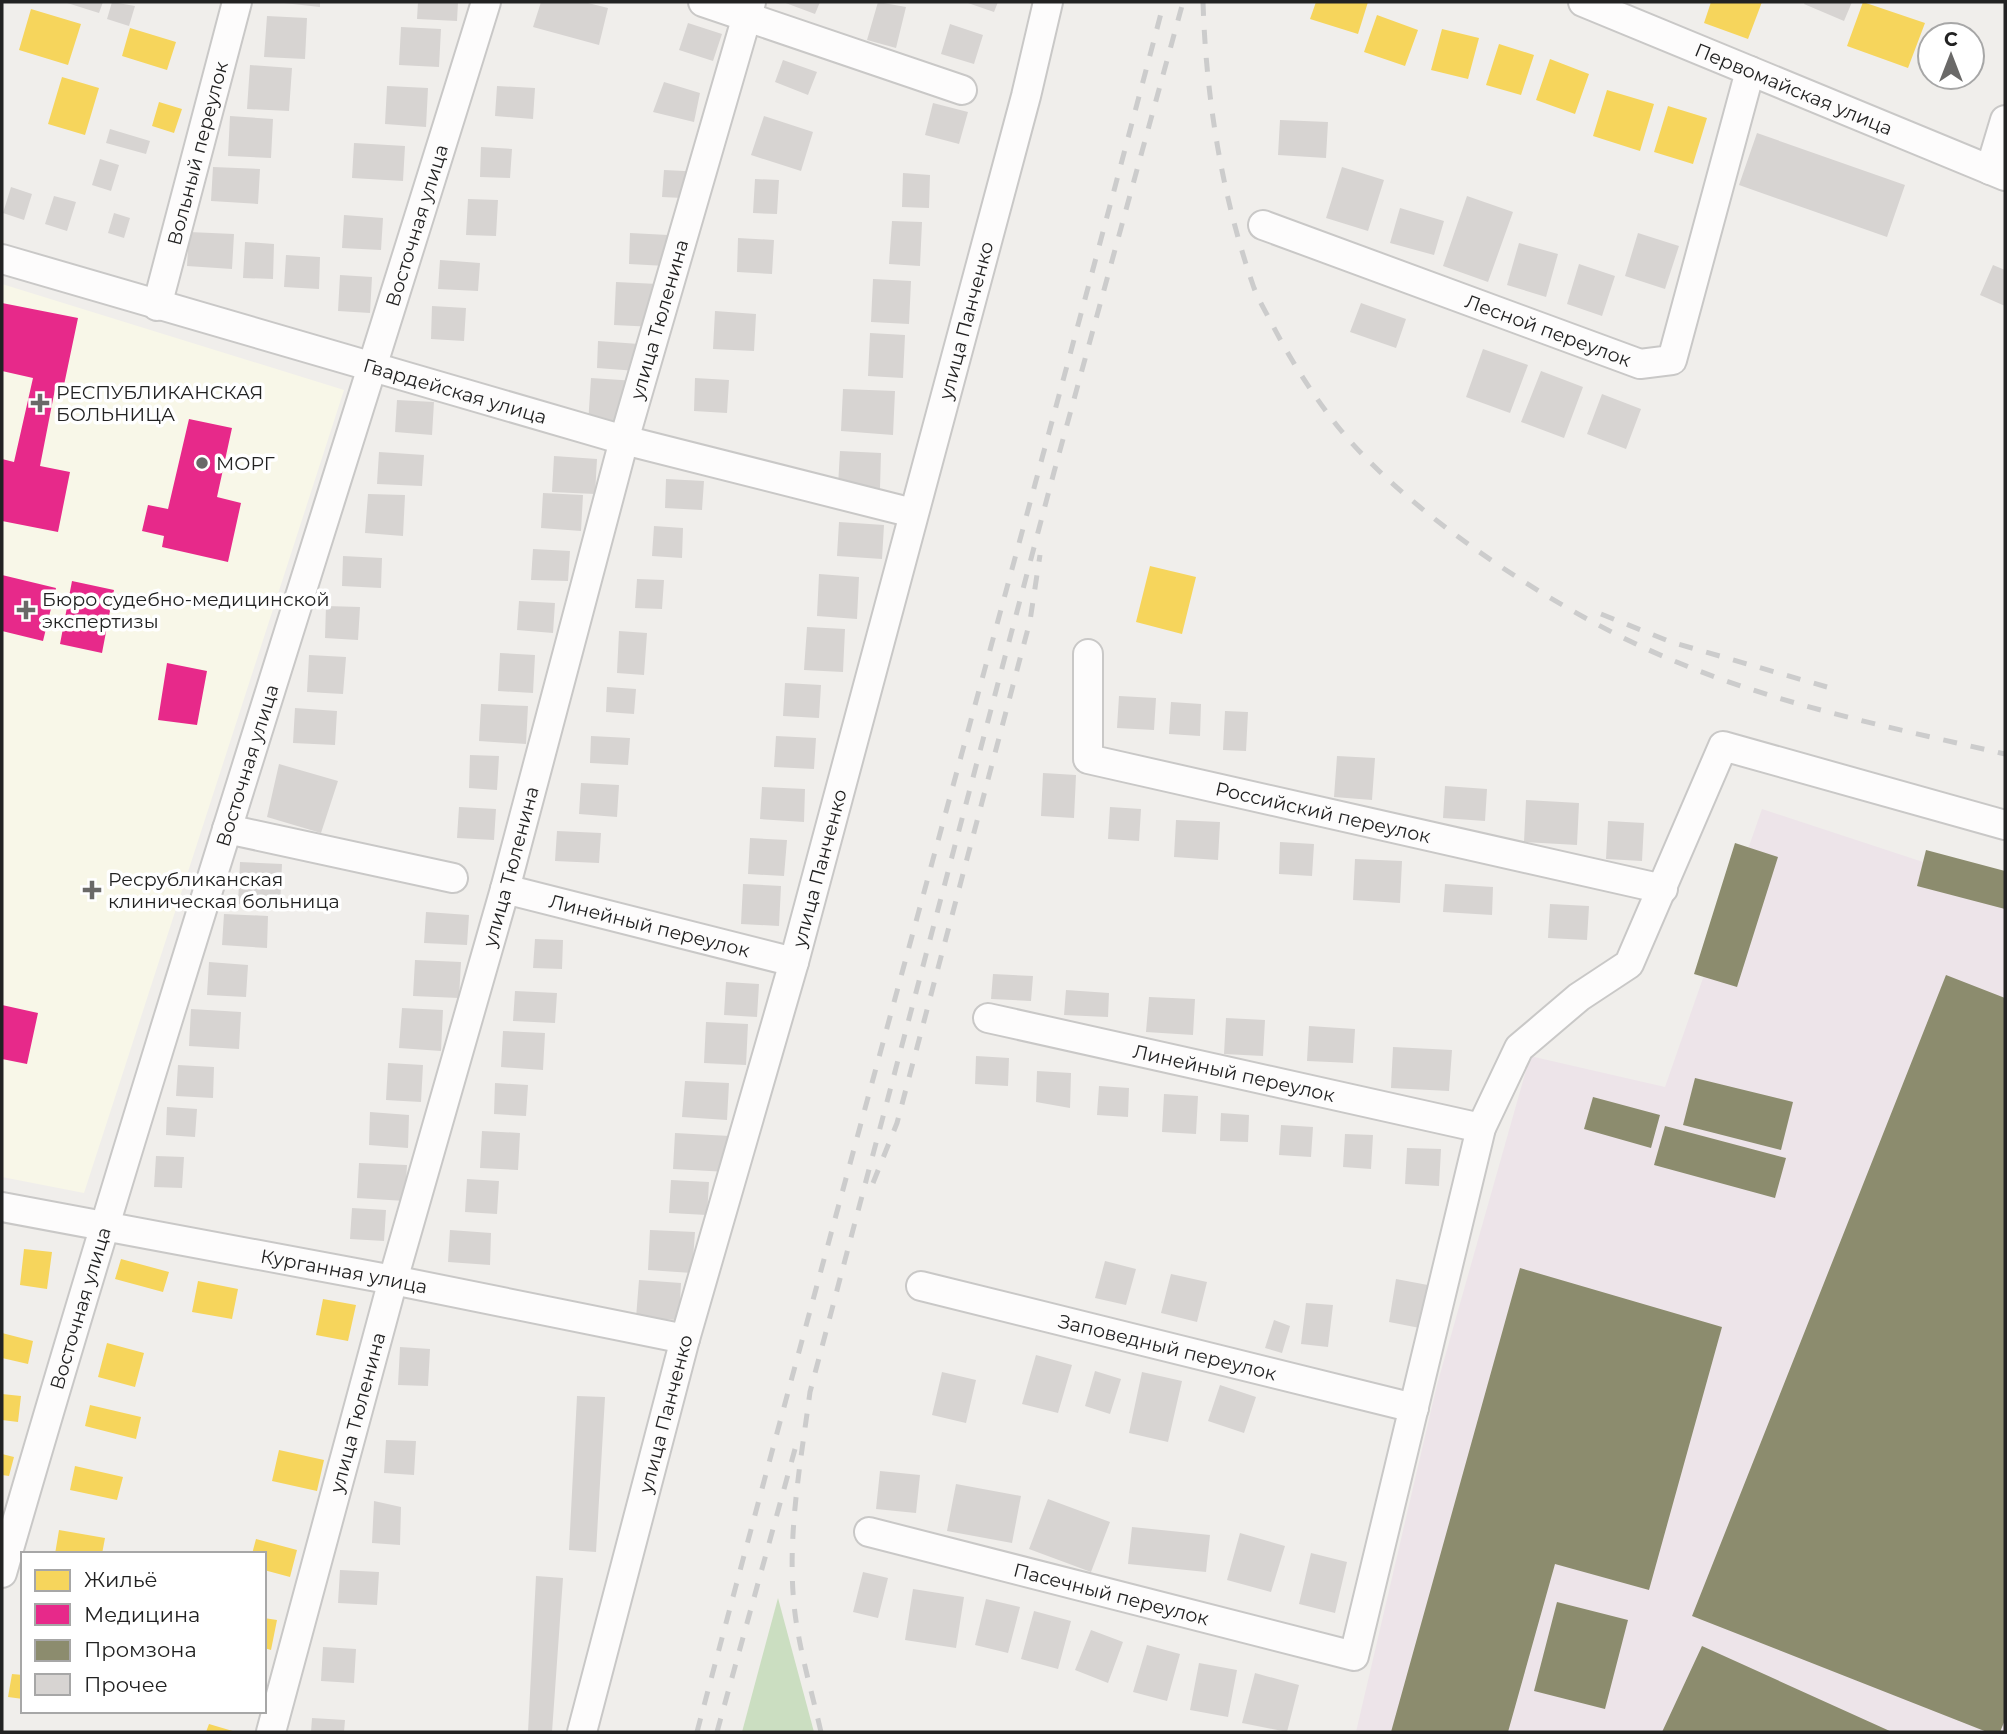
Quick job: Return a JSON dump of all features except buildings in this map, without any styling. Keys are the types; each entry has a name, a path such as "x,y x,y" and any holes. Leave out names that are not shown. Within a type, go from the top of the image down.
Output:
{"street":[{"name":"Вольный переулок","path":"157,306 237,2"},
{"name":"Восточная улица","path":"2,1573 102,1227 373,369 485,2"},
{"path":"703,2 749,9 962,90"},
{"name":"улица Панченко","path":"582,1732 685,1339 794,962 1026,96 1048,2"},
{"name":"Первомайская улица","path":"1583,2 1998,173"},
{"name":"улица Тюленина","path":"271,1732 393,1280 505,889 624,440 749,9"},
{"name":"Лесной переулок","path":"1264,226 1640,365 1672,360 1750,71"},
{"path":"1998,173 2005,120"},
{"name":"Гвардейская улица","path":"2,259 624,440 913,513"},
{"name":"Российский переулок","path":"1088,654 1088,759 1663,889"},
{"path":"1414,1408 1480,1128 1519,1048 1579,997 1629,964 1723,746 2005,825"},
{"path":"227,829 453,878"},
{"name":"Линейный переулок","path":"505,889 794,962"},
{"name":"Линейный переулок","path":"988,1018 1480,1128"},
{"name":"Курганная улица","path":"2,1208 393,1280 685,1339"},
{"name":"Заповедный переулок","path":"921,1286 1414,1408"},
{"name":"Пасечный переулок","path":"869,1532 1354,1656 1414,1408"}],"shaded area":[{"name":"Ресрубликанская клиническая больница","path":"2,284 344,390 84,1193 2,1177"},
{"path":"1762,809 2005,889 2005,1732 1356,1732 1437,1385 1530,1056 1665,1087"}],"green space":[{"path":"778,1598 814,1732 742,1732"}],"railway":[{"path":"697,1732 1164,2"},
{"path":"821,1732 797,1627 792,1568 798,1479 810,1392 1054,472 1183,2"},
{"path":"1203,2 1208,74 1218,147 1233,218 1254,288 1280,339 1312,392 1339,428 1370,462 1407,496 1493,561 1585,618 1630,641 1712,676 1794,703 2005,754"},
{"path":"873,1183 897,1123 1030,621 1040,555"},
{"path":"1601,614 1671,642 1827,687"},
{"path":"717,1732 795,1449"}],"place":[{"name":"РЕСПУБЛИКАНСКАЯ БОЛЬНИЦА","path":"40,403"},
{"name":"МОРГ","path":"202,463"},
{"name":"Бюро судебно-медицинской экспертизы","path":"26,610"},
{"name":"Ресрубликанская клиническая больница","path":"92,890"}]}
